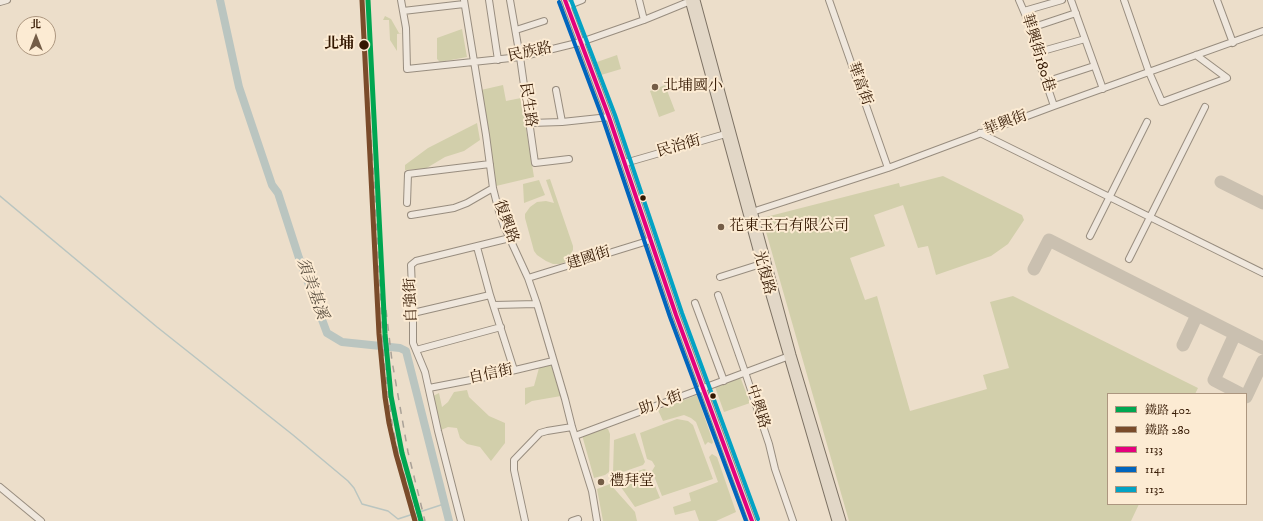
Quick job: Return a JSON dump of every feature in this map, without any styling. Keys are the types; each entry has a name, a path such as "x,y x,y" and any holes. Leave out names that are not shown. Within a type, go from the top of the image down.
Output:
{"main road":[{"name":"光復路","path":"692,0 836,521"},
{"name":"光復路","path":"751,213 761,264 842,521"}],"street":[{"path":"0,2 7,0"},
{"path":"401,0 403,11 464,2"},
{"path":"489,0 498,60"},
{"name":"民生路","path":"510,0 536,163 569,158"},
{"path":"582,0 566,3 609,117 703,388 752,521"},
{"path":"639,0 644,20"},
{"name":"民族路","path":"403,11 406,28 407,69 520,57 581,42 644,20 692,0"},
{"name":"華富街","path":"829,0 888,168"},
{"name":"華興街180巷","path":"1019,0 1039,52 1036,53 1054,106"},
{"path":"1024,11 1062,0"},
{"path":"1072,0 1102,89"},
{"path":"1124,0 1149,72 1162,102 1227,78 1196,55"},
{"path":"1217,0 1233,43"},
{"name":"復興路","path":"464,2 493,188 502,220 528,278 566,399 572,427 592,491 598,521"},
{"path":"1031,28 1076,13"},
{"path":"516,30 544,21"},
{"name":"華興街","path":"751,213 888,168 980,133 1263,31"},
{"path":"1039,52 1085,39"},
{"path":"1045,82 1094,66"},
{"path":"556,90 562,122"},
{"path":"1129,259 1205,107"},
{"path":"530,123 562,122 609,117"},
{"path":"1090,236 1146,122"},
{"name":"民治街","path":"625,163 729,133"},
{"path":"980,133 1263,273"},
{"path":"407,203 408,174 490,164"},
{"path":"411,215 454,208 467,203 493,188"},
{"name":"自強街","path":"461,521 438,431 425,372 413,343 411,265 416,261 510,238"},
{"name":"建國街","path":"528,278 651,240"},
{"path":"477,247 490,295 514,370"},
{"path":"720,277 761,264"},
{"path":"413,313 490,295"},
{"name":"中興路","path":"718,295 769,444 775,469 793,521"},
{"path":"695,303 724,381"},
{"path":"494,305 536,304"},
{"path":"416,350 501,327"},
{"name":"助人街","path":"575,436 790,356"},
{"name":"自信街","path":"429,388 554,361"},
{"path":"525,521 514,470 514,460 540,433 572,427"},
{"path":"0,487 40,521"}],"shaded area":[{"path":"385,16 391,19 399,33 402,33 397,34 397,51 390,40 389,20 383,20"},
{"path":"462,29 467,57 440,62 437,59 437,38"},
{"path":"617,55 621,69 601,75 597,62"},
{"path":"503,85 506,101 521,98 534,177 496,186 481,90"},
{"path":"665,85 675,111 659,117 650,91"},
{"path":"477,123 480,140 464,151 445,157 425,169 405,170 405,165 428,148"},
{"path":"943,176 1022,215 1024,220 1008,244 991,256 936,275 928,246 918,248 903,205 874,215 885,246 850,258 865,300 877,296 910,411 987,389 983,375 1009,368 990,302 1013,296 1198,388 1196,393 1107,393 1107,505 1139,505 1131,521 849,521 762,218 899,183 900,187"},
{"path":"550,179 573,246 573,250 569,257 565,262 560,264 553,264 537,255 534,251 525,218 525,214 530,207 537,202 546,201 554,203 546,180"},
{"path":"539,180 545,195 524,203 523,184"},
{"path":"551,365 561,396 532,401 525,405 525,388 534,386 539,368"},
{"path":"737,378 741,379 750,403 724,412 715,387"},
{"path":"467,390 469,397 489,416 505,423 505,443 491,461 480,447 467,444 460,438 457,428 448,427 441,430 433,396 439,393 442,407 448,402 454,392"},
{"path":"697,395 713,442 712,444 708,442 705,445 696,422 691,418 684,415 663,421 658,410"},
{"path":"677,419 688,421 693,425 713,479 662,496 652,471 655,466 652,461 647,459 640,433"},
{"path":"604,428 608,429 610,434 609,472 605,475 594,478 582,435"},
{"path":"635,433 645,462 643,465 614,475 614,440"},
{"path":"712,454 717,457 736,512 716,521 699,521 695,510 675,515 673,507 691,501 689,493 718,482 709,457"},
{"path":"644,469 649,471 660,498 635,507 616,480"},
{"path":"610,484 635,512 637,521 603,521 597,489"}],"waterway":[{"name":"須美基溪","path":"220,0 239,87 272,185 278,193 299,258 327,333 342,342 400,348 406,351 449,521"},
{"path":"0,196 157,327 293,435 348,481 354,488 362,504 388,511 398,519 444,504"}],"taxiway":[{"path":"1221,182 1263,203"},
{"path":"1034,269 1049,240 1263,348"},
{"path":"1183,345 1197,315"},
{"path":"1235,334 1214,380 1239,393"},
{"path":"1247,395 1263,361"}],"railway":[{"path":"362,0 384,361 392,423 398,453 417,521"},
{"path":"386,310 392,361 408,452 425,521"}],"rail line":[{"name":"280","path":"362,0 379,334 385,397 396,454 415,521"},
{"name":"402","path":"368,0 385,334 391,396 402,453 421,521"}],"transit line":[{"name":"1133","path":"565,0 609,117 676,315 752,521"},
{"name":"1132","path":"571,0 615,115 682,313 758,519"},
{"name":"1141","path":"559,2 603,119 670,317 746,521"}],"place":[{"name":"北埔","path":"364,45"},
{"name":"北埔國小","path":"655,87"},
{"name":"花東玉石有限公司","path":"721,227"},
{"name":"禮拜堂","path":"601,482"}]}
